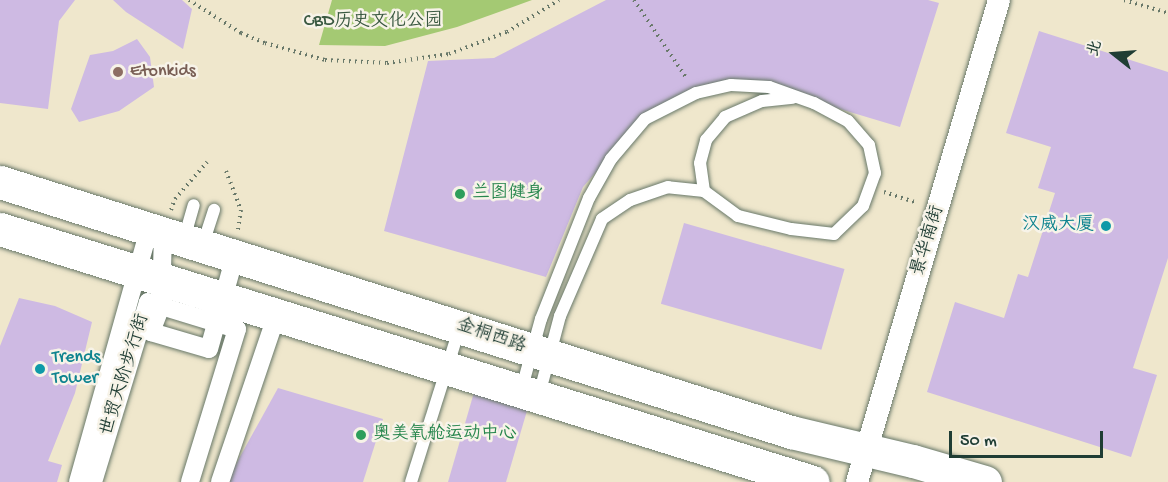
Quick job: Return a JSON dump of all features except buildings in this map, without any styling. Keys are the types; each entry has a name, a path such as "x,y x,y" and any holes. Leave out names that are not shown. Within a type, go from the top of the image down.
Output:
{"main road":[{"name":"金桐西路","path":"0,182 791,432 985,482"},
{"path":"0,229 219,310 447,368 813,482"}],"street":[{"name":"景华南街","path":"857,482 999,0"},
{"path":"175,237 154,285 151,332 208,349 235,256"},
{"path":"78,482 154,285 175,237"},
{"name":"世贸天阶步行街","path":"93,482 154,285"},
{"path":"190,482 237,329 219,310"},
{"path":"220,482 273,325"}],"lane":[{"path":"530,394 542,355 541,318 589,198 611,159 645,119 696,93 731,85 769,87 797,97 848,121 869,146 875,173 863,206 834,234 791,229 738,216 704,191 668,187 630,200 602,219 542,355 530,394"},
{"path":"704,191 700,163 706,140 725,117 762,101 797,97"},
{"path":"175,237 194,205"},
{"path":"175,237 214,210"},
{"path":"411,482 460,326"}],"path":[{"path":"189,0 242,33 265,43 325,60 387,63 449,54 507,32 559,0"},
{"path":"634,0 696,93"},
{"path":"1124,0 1168,13"},
{"path":"226,171 241,210 235,256"},
{"path":"869,188 938,209"}],"green space":[{"name":"CBD历史文化公园","path":"332,0 532,0 457,27 385,46 319,45"}],"place":[{"name":"Etonkids","path":"118,72"},
{"name":"兰图健身","path":"460,194"},
{"name":"汉威大厦","path":"1106,226"},
{"name":"Trends Tower","path":"40,369"},
{"name":"奥美氧舱运动中心","path":"361,435"}]}
